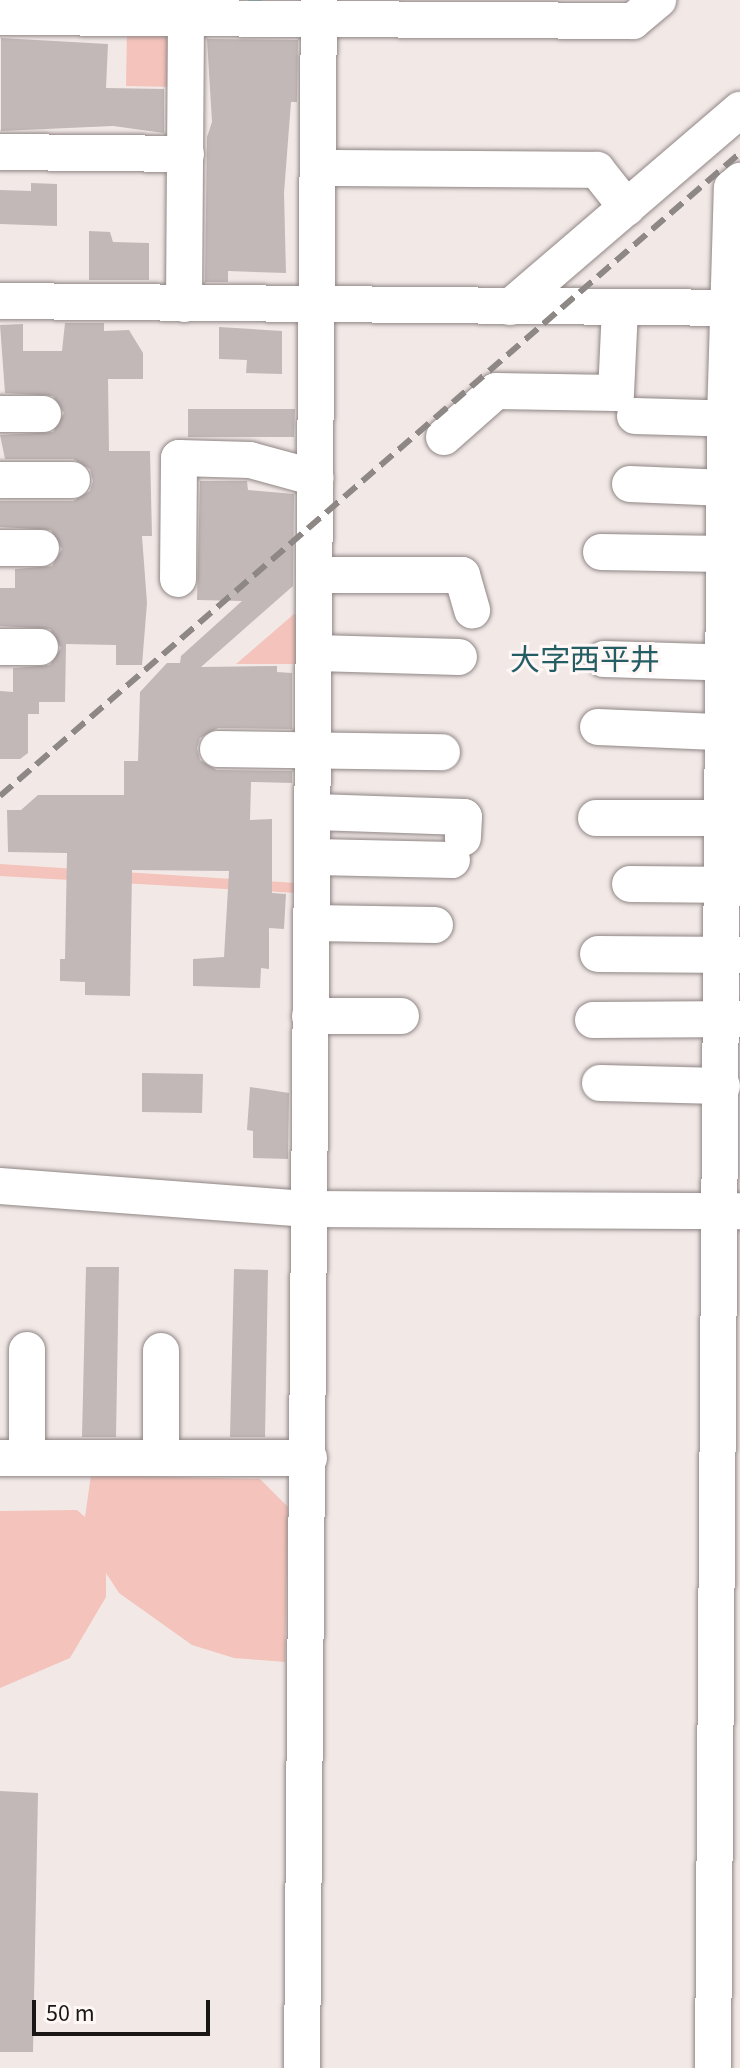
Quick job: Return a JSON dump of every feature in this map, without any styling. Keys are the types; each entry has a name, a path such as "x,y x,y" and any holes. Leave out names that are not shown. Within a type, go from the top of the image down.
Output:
{"street":[{"path":"0,17 56,8 454,9 599,10 633,21 658,0"},
{"path":"184,304 186,9"},
{"path":"302,2068 310,1016 316,749 319,9"},
{"path":"510,307 740,110"},
{"path":"0,152 186,154"},
{"path":"318,168 597,170 627,208"},
{"path":"713,2068 730,1311 728,1070 731,1020 733,617 724,554 730,491 735,308 732,188 740,181"},
{"path":"0,301 735,308"},
{"path":"444,437 496,391 616,393 620,307"},
{"path":"0,414 43,414"},
{"path":"635,416 732,419"},
{"path":"178,579 179,458 250,460 316,478"},
{"path":"0,480 72,480"},
{"path":"630,484 730,491"},
{"path":"0,548 41,548"},
{"path":"601,552 724,554"},
{"path":"316,575 462,575 472,611"},
{"path":"0,647 40,647"},
{"path":"316,653 459,657"},
{"path":"604,659 732,663"},
{"path":"598,727 731,732"},
{"path":"218,749 442,752"},
{"path":"315,812 464,817 458,849 315,857"},
{"path":"596,818 730,818"},
{"path":"630,884 731,885"},
{"path":"312,923 435,925"},
{"path":"598,954 731,955"},
{"path":"310,1016 401,1016"},
{"path":"593,1020 731,1020"},
{"path":"600,1083 728,1070"},
{"path":"0,1186 308,1209 730,1211"},
{"path":"27,1350 13,1458 309,1458"},
{"path":"161,1351 161,1458"}],"shaded area":[{"path":"127,27 168,27 175,87 126,86"},
{"path":"294,614 304,619 303,664 236,664"},
{"path":"0,864 297,883 297,893 0,876"},
{"path":"91,1475 260,1479 288,1507 285,1662 234,1658 192,1645 119,1593 106,1573 106,1597 70,1658 0,1688 0,1511 77,1510 85,1517"}],"building":[{"path":"1,38 108,44 106,88 164,89 164,133 113,126 1,131"},
{"path":"207,39 298,40 297,102 291,102 284,193 286,273 228,271 228,282 205,282 207,137 212,122"},
{"path":"31,183 57,184 57,226 0,224 0,190 31,191"},
{"path":"89,231 110,232 113,242 149,243 149,280 89,280"},
{"path":"65,323 104,323 104,331 129,330 143,353 143,379 108,379 109,451 150,451 152,536 142,536 147,603 142,665 116,665 116,645 66,644 65,702 39,702 39,714 28,714 28,753 20,759 0,759 0,691 13,692 13,668 50,665 61,648 50,629 0,626 0,588 15,588 15,569 52,566 62,549 51,530 0,527 0,501 73,501 90,491 93,481 90,469 73,459 5,459 0,435 53,432 64,413 53,396 5,393 0,325 23,324 23,351 62,351"},
{"path":"219,327 282,331 282,374 246,373 247,360 219,359"},
{"path":"188,409 295,409 294,437 188,437"},
{"path":"200,481 247,481 248,490 294,494 293,586 201,667 277,666 277,672 292,673 292,729 218,728 200,738 197,748 200,760 217,770 292,771 292,783 251,782 250,820 272,819 272,893 286,894 284,929 269,928 269,969 261,968 260,988 193,986 193,959 224,957 229,871 132,870 130,996 85,995 85,982 60,981 60,959 65,959 67,853 8,852 7,810 21,810 38,795 124,795 124,761 138,761 140,692 167,663 180,663 181,656 242,601 197,600"},
{"path":"142,1073 203,1074 202,1113 142,1112"},
{"path":"250,1087 289,1093 288,1159 253,1158 253,1131 247,1130"},
{"path":"86,1267 119,1267 116,1437 82,1437"},
{"path":"234,1269 268,1270 265,1437 230,1437"},
{"path":"0,1791 38,1793 33,2052 0,2052"}],"waterway":[{"path":"251,0 258,0"}],"railway":[{"path":"0,796 740,153"}],"district":[{"name":"大字西平井","path":"585,661"}]}
